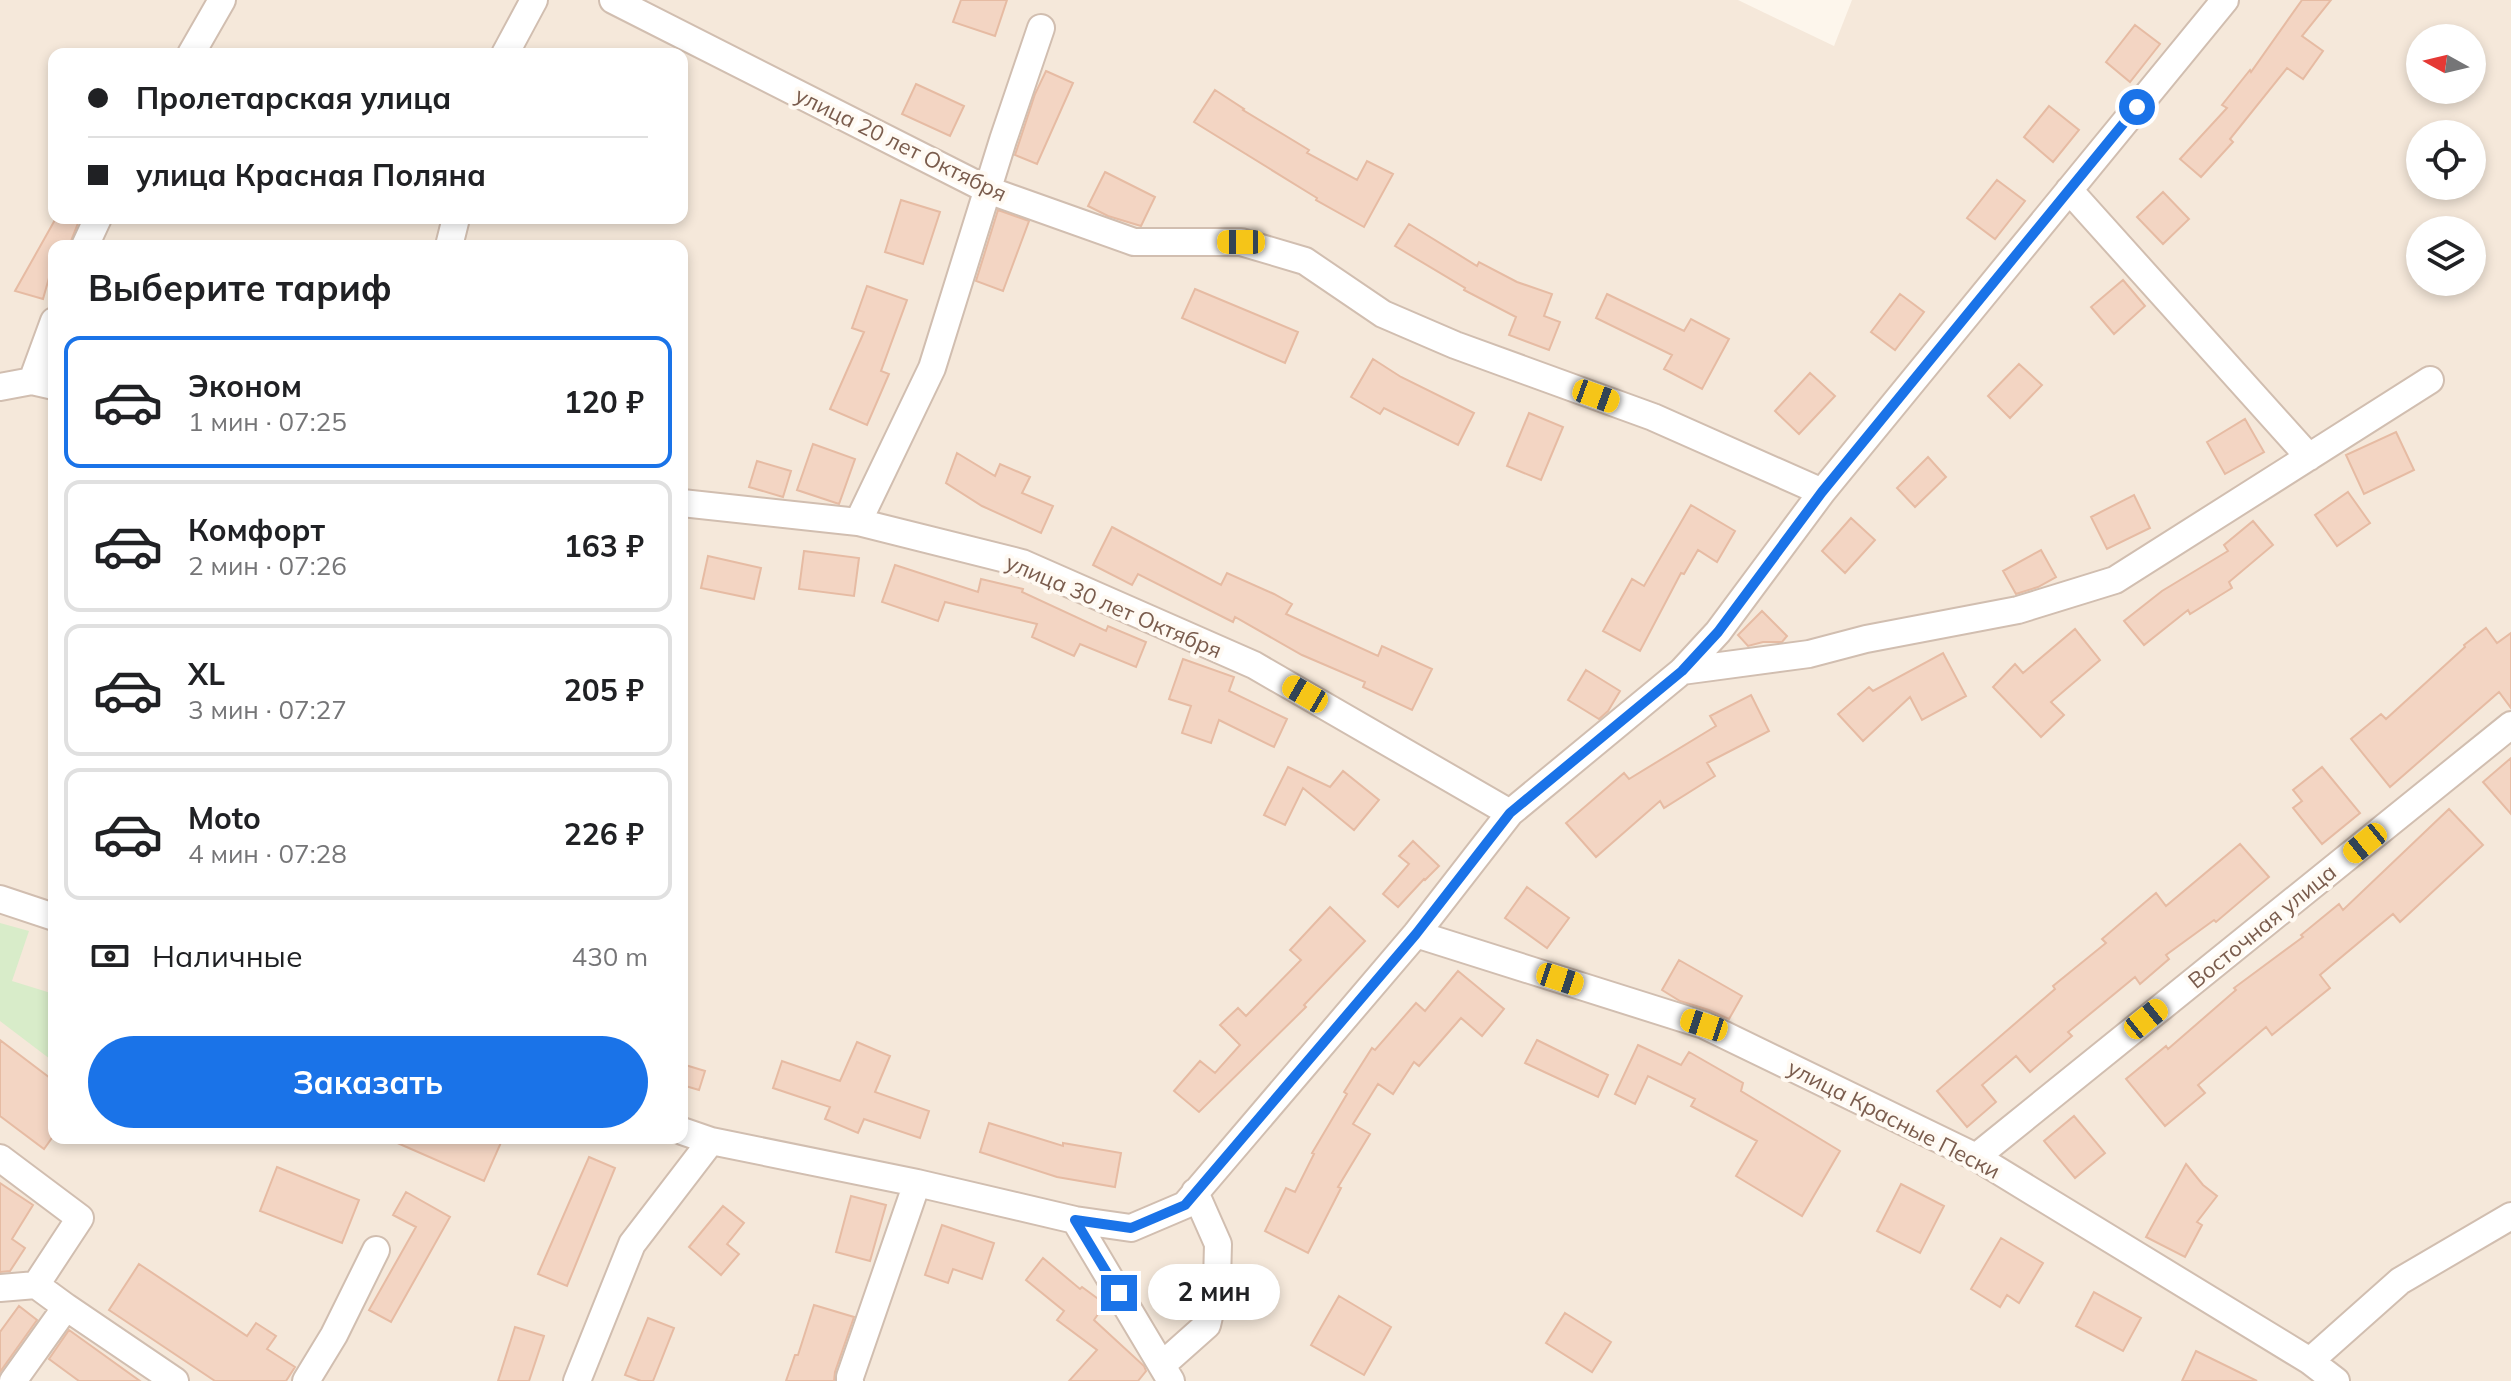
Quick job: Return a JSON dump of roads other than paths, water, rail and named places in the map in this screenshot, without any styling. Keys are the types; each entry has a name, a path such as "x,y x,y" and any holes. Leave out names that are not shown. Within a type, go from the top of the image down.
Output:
{"street":[{"path":"194,48 222,0"},
{"path":"508,48 534,0"},
{"name":"улица 20 лет Октября","path":"613,0 988,190 1134,242 1241,242 1305,261 1383,314 1455,345 1653,417 1822,492"},
{"path":"688,1133 711,1141 917,1183 1075,1220 1131,1228 1185,1205 1416,934 1510,813 1682,671 1718,632 1822,492 2225,0"},
{"path":"858,522 932,368 1041,28"},
{"path":"2069,190 2309,457"},
{"path":"0,387 43,383 48,355"},
{"path":"1682,671 1809,654 1866,639 2018,610 2115,580 2430,380"},
{"name":"улица 30 лет Октября","path":"688,504 858,522 1022,563 1254,665 1510,813"},
{"name":"Восточная улица","path":"1976,1157 2511,725"},
{"path":"0,899 48,915"},
{"name":"улица Красные Пески","path":"1416,934 1704,1025 1976,1157 2310,1361 2336,1381"},
{"path":"577,1381 632,1244 711,1141"},
{"path":"0,1158 80,1218 36,1285"},
{"path":"850,1381 917,1183"},
{"path":"1075,1220 1166,1373 1207,1325 1217,1282 1218,1244 1195,1192"},
{"path":"2310,1361 2400,1281 2511,1216"},
{"path":"306,1381 334,1335 376,1250"},
{"path":"0,1288 36,1285 175,1381"},
{"path":"13,1381 66,1307"}]}
